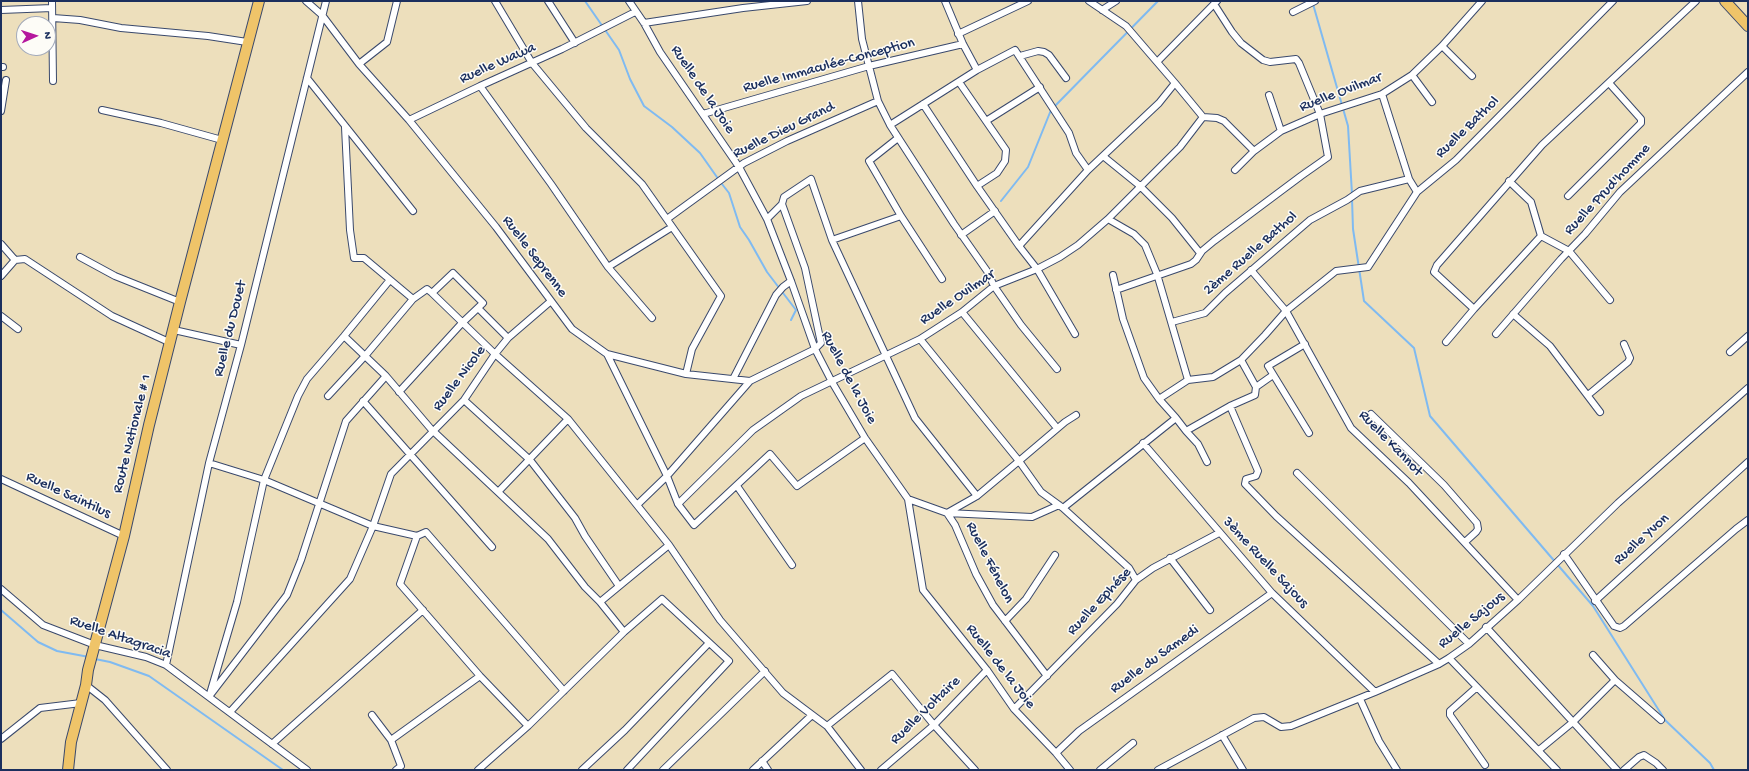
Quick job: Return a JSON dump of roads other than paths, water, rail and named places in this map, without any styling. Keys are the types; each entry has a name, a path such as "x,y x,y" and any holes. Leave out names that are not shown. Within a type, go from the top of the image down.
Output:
{"main road":[{"name":"Route Nationale # 1","path":"68,770 71,742 86,685 88,670 124,536 149,425 230,106 259,1"},
{"path":"1726,1 1748,26"}],"street":[{"name":"Ruelle Seprenne","path":"306,1 322,15 359,64 409,120 496,227 572,329 607,354 686,374 750,381"},
{"name":"Ruelle du Douet","path":"166,665 209,462 241,345 326,1"},
{"path":"359,64 388,42 397,1"},
{"path":"495,1 532,63 586,128 642,184 720,296 692,349 686,374"},
{"path":"548,1 575,43"},
{"name":"Ruelle de la Joie","path":"629,1 635,12 644,23 660,52 739,167 767,219 792,281 815,349 864,438 908,499 923,590 987,670 1014,709 1056,753"},
{"path":"644,23 743,8 807,1"},
{"path":"858,1 862,39 878,101 890,125 961,235 987,271 994,286 1021,325 1057,369"},
{"path":"945,1 958,34 977,70"},
{"path":"958,34 1028,1"},
{"path":"1090,1 1126,26 1203,117 1218,118 1254,151"},
{"path":"1102,10 1116,1"},
{"name":"Ruelle Ovilmar","path":"1235,170 1254,151 1281,131 1320,114 1349,106 1382,94 1412,75 1442,46 1482,1"},
{"name":"Ruelle Bathol","path":"1188,380 1213,378 1241,360 1286,311 1336,271 1368,267 1416,192 1456,160 1613,1"},
{"path":"1474,309 1434,272 1437,265 1542,145 1696,1"},
{"path":"1293,12 1312,2"},
{"path":"1116,290 1157,274 1191,264 1196,260 1200,253 1300,176 1327,158 1320,114 1299,62 1296,59 1270,62 1263,60 1236,38 1215,3 1157,62"},
{"path":"1,10 52,4 52,16"},
{"name":"Ruelle Wawa","path":"409,120 575,43 635,12"},
{"path":"56,18 80,20 122,28 208,36 247,42"},
{"name":"Ruelle Immaculée-Conception","path":"703,114 869,66 963,44"},
{"path":"1442,46 1472,76"},
{"path":"890,125 977,70 1012,51 1017,51 1069,132 1076,153 1088,170"},
{"path":"1020,56 1038,51 1044,52 1049,55 1066,78"},
{"path":"53,56 53,81"},
{"name":"Ruelle Prud'homme","path":"1496,334 1585,234 1620,192 1748,72"},
{"path":"1412,75 1432,102"},
{"path":"307,78 413,211"},
{"path":"1,111 6,80"},
{"path":"959,82 1006,150 1005,162 997,173 977,186"},
{"path":"1020,246 1088,170 1159,103 1175,83"},
{"path":"1568,196 1641,123 1640,119 1609,83"},
{"path":"480,86 551,184 608,267 652,318"},
{"path":"986,121 1040,87"},
{"path":"1382,94 1409,179 1416,192"},
{"path":"1269,95 1281,131"},
{"name":"Ruelle Dieu Grand","path":"667,219 739,167 787,141 878,101"},
{"path":"923,104 977,186 1037,269 1075,334"},
{"path":"102,110 222,140"},
{"name":"Ruelle Ovilmar","path":"678,504 753,430 801,396 920,339 962,312 994,286 1037,269 1066,253 1108,219 1180,147 1203,117"},
{"path":"345,127 350,230 354,258 364,258 389,281 413,299"},
{"path":"898,138 869,161 901,216 942,279"},
{"path":"1103,156 1140,186 1172,218 1200,253"},
{"path":"767,219 782,204 784,197 811,178 832,240 915,418 977,496"},
{"name":"2ème Ruelle Bathol","path":"1172,322 1205,313 1225,293 1310,220 1347,200 1360,191 1409,179"},
{"path":"1509,181 1531,202 1541,236 1569,251 1610,300"},
{"path":"637,505 667,476 750,381 815,349 821,343 805,268 782,204"},
{"path":"961,235 995,211"},
{"path":"832,240 901,216"},
{"path":"1108,219 1134,234 1145,245 1157,274 1172,322 1188,380 1159,400"},
{"path":"608,267 672,227"},
{"path":"1446,342 1541,236"},
{"path":"1,244 15,260"},
{"path":"80,257 115,276 180,302"},
{"path":"1,276 15,260 25,259 112,316 171,343"},
{"name":"Ruelle Kannot","path":"1251,270 1286,311 1351,428 1410,483 1518,600"},
{"path":"400,392 462,323 483,303 452,274 432,293"},
{"path":"1113,275 1122,319 1144,378 1159,400 1198,444 1207,462"},
{"path":"209,697 237,602 264,480 298,396 307,379 389,281"},
{"path":"733,379 776,295 783,287 792,281"},
{"path":"328,396 365,356 413,299 427,289 495,354 568,419 669,545 720,620 765,670 782,693 827,726 861,770"},
{"name":"Ruelle Nicole","path":"373,526 391,474 464,400 495,354 508,338 551,301"},
{"path":"478,308 508,338"},
{"path":"962,312 1058,428"},
{"path":"1513,314 1550,346 1600,412"},
{"path":"1,316 18,329"},
{"path":"174,330 241,345"},
{"path":"344,336 386,376 435,431 548,539 585,587 600,602 624,632"},
{"path":"1730,352 1748,336"},
{"path":"920,339 1019,461 1041,492 1061,506 1129,568 1136,580"},
{"path":"1304,344 1268,366 1309,433"},
{"path":"1588,395 1628,362 1630,358 1624,344"},
{"path":"607,354 667,476 678,504 694,525 770,454 797,486 864,438"},
{"path":"1186,431 1230,406 1255,395 1256,387 1241,360"},
{"path":"1256,387 1273,375"},
{"path":"209,697 287,595 301,560 318,502 346,422 386,376"},
{"name":"Ruelle Sajous","path":"1158,770 1260,716 1281,727 1291,726 1360,699 1439,664 1449,658 1469,644 1486,627 1518,600 1564,554 1618,504 1748,388"},
{"path":"464,400 530,460 575,518 585,536 619,586"},
{"path":"364,401 492,547"},
{"path":"1230,406 1258,470 1256,476 1246,479 1245,484 1276,516 1439,664"},
{"path":"1371,414 1444,485 1477,523 1478,529 1465,542"},
{"path":"947,513 977,496 1058,428 1076,415"},
{"path":"947,513 1032,517 1061,506 1176,418"},
{"path":"498,492 568,419"},
{"name":"3ème Ruelle Sajous","path":"1143,443 1272,593 1376,692"},
{"path":"209,462 264,480 373,526 417,536 426,532 564,691"},
{"name":"Ruelle Yvon","path":"1595,601 1748,462"},
{"path":"1297,473 1469,644"},
{"name":"Ruelle Saintilus","path":"1,479 124,536"},
{"path":"737,486 792,565"},
{"name":"Ruelle Fénelon","path":"908,499 947,513 955,525 976,574 994,605 1047,676"},
{"path":"1564,554 1595,601 1614,626 1620,628 1748,520"},
{"path":"230,712 350,579 373,526"},
{"name":"Ruelle Ephése","path":"1014,709 1117,604 1136,580 1170,558 1219,533"},
{"path":"417,536 400,584 480,676 528,726"},
{"path":"600,602 669,545"},
{"path":"1005,621 1026,599 1056,555"},
{"path":"1170,558 1210,610"},
{"name":"Ruelle Altagracia","path":"1,589 43,625 94,649 146,658 166,665 307,770"},
{"name":"Ruelle du Samedi","path":"1056,753 1079,731 1272,593"},
{"path":"478,770 528,726 624,632 662,598 728,661 627,770"},
{"path":"272,744 423,610"},
{"path":"1486,627 1617,770"},
{"path":"582,770 625,730 709,643"},
{"path":"1593,655 1615,680 1661,720"},
{"path":"1449,658 1557,770"},
{"path":"663,770 765,670"},
{"name":"Ruelle Voltaire","path":"881,770 934,725 987,670"},
{"path":"827,726 892,674 934,725 975,770"},
{"path":"391,740 480,676"},
{"path":"1539,750 1573,722 1615,680"},
{"path":"86,685 105,700 168,770"},
{"path":"1478,687 1450,712 1450,715 1485,765"},
{"path":"1360,699 1379,741 1397,770"},
{"path":"1,739 40,708 81,703"},
{"path":"372,715 391,740 401,766 396,770"},
{"path":"753,770 812,715"},
{"path":"1222,735 1243,770"},
{"path":"1100,770 1133,743"},
{"path":"1056,753 1070,770"},
{"path":"1624,770 1639,757 1644,755 1663,770"},
{"path":"762,761 768,770"}],"waterway":[{"path":"585,1 619,50 630,79 644,106 672,127 700,153 719,180"},
{"path":"1001,201 1028,167 1051,110 1158,1"},
{"path":"1313,4 1348,126 1352,194"},
{"path":"722,184 729,193 740,227 767,272 796,310 791,320"},
{"path":"1352,199 1353,229 1364,301 1414,348 1430,416 1593,606 1665,720 1710,763 1714,770"},
{"path":"1,610 38,642 57,651 89,657"},
{"path":"95,659 110,662 149,676 283,770"}]}
